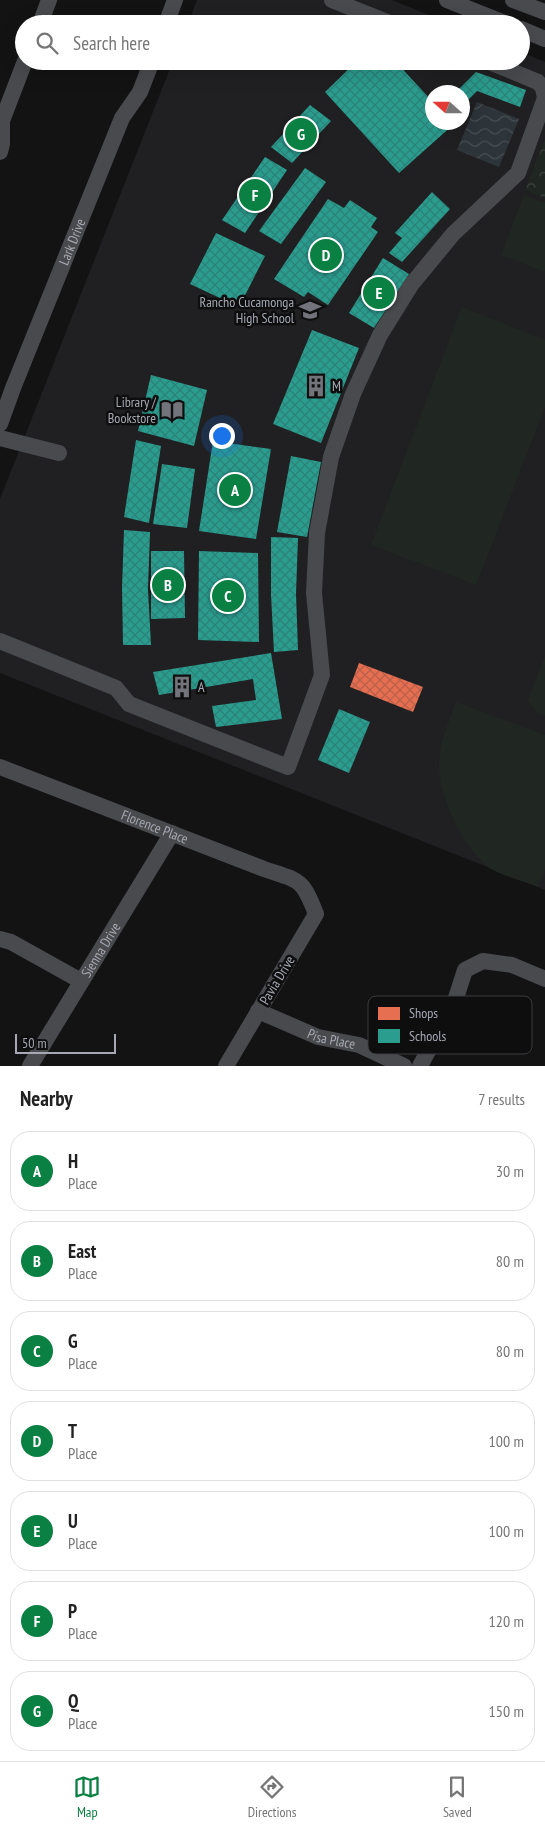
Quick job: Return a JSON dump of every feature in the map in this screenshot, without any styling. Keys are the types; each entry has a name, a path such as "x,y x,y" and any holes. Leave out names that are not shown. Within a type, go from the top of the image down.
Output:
{"street":[{"path":"43,15 49,0"},
{"path":"169,15 175,0"},
{"path":"332,0 370,15"},
{"path":"447,0 484,15"},
{"path":"513,0 545,12"},
{"path":"530,33 545,39"},
{"path":"0,152 2,144 1,120 21,70"},
{"name":"Lark Drive","path":"0,424 122,118 140,92 149,70"},
{"path":"0,641 116,688 129,704 288,767 322,675 314,593 317,533 331,457 353,394 380,335 411,286 453,234 518,173 545,98 543,88 538,82 517,70"},
{"path":"0,438 59,452"},
{"name":"Florence Place","path":"0,767 297,880 307,892"},
{"name":"Sienna Drive","path":"30,1066 172,833"},
{"name":"Pavia Drive","path":"226,1066 316,914 307,892"},
{"path":"0,939 11,942 81,981"},
{"path":"457,996 465,970 483,960 512,965 545,979"},
{"name":"Pisa Place","path":"258,1010 318,1037 359,1045 368,1049"},
{"name":"Pisa Place","path":"378,1054 404,1066"},
{"path":"420,1066 426,1054"}],"shaded area":[{"path":"197,0 392,0 429,15 191,15"},
{"name":"Rancho Cucamonga High School","path":"530,56 545,62 545,890 0,673 0,499 169,70 530,70"}],"green space":[{"path":"545,140 545,198 525,190"},
{"path":"524,195 545,203 545,272 501,255"},
{"path":"462,307 545,340 545,407 476,585 371,545"},
{"path":"545,656 545,716 538,714 528,700"},
{"path":"456,702 545,735 545,869 538,887 488,867 470,847 449,809 441,782 439,760 444,735"}],"water":[{"path":"477,102 519,119 499,167 457,150 465,130 470,130 470,119"}],"building: Shops":[{"path":"359,663 423,687 413,712 350,687"}],"building: Schools":[{"path":"348,70 403,70 425,93 425,130 447,130 399,173 325,92"},
{"path":"476,72 526,90 520,107 477,91 470,98 470,85 463,85"},
{"path":"310,105 331,121 292,163 271,147"},
{"path":"265,157 287,170 245,233 222,220"},
{"path":"305,168 326,182 281,244 259,231"},
{"path":"432,192 450,209 402,262 389,253 402,238 395,233"},
{"path":"328,199 344,208 350,200 377,218 371,227 378,232 328,305 308,292 304,297 274,279"},
{"path":"216,233 265,256 239,307 190,284"},
{"path":"383,258 409,274 374,328 349,313"},
{"name":"M","path":"312,330 359,348 321,443 273,424"},
{"name":"Library / Bookstore","path":"151,375 207,390 194,446 138,431"},
{"path":"136,440 161,446 149,523 124,517"},
{"path":"213,441 271,449 256,539 199,531"},
{"path":"291,456 321,462 307,537 277,532"},
{"path":"162,464 195,469 187,528 153,524"},
{"path":"124,530 150,532 148,589 151,645 123,645"},
{"path":"271,537 298,538 296,594 298,650 274,652 271,595"},
{"path":"151,551 184,551 185,618 151,619"},
{"path":"199,551 258,553 259,642 198,640"},
{"name":"A","path":"271,653 282,719 216,727 212,706 256,700 253,679 159,695 153,672"},
{"path":"339,709 370,722 349,773 318,760"}],"place":[{"name":"Q","path":"301,134"},
{"name":"P","path":"255,195"},
{"name":"T","path":"326,255"},
{"name":"U","path":"379,293"},
{"name":"Rancho Cucamonga High School","path":"310,310"},
{"name":"M","path":"316,386"},
{"name":"Library / Bookstore","path":"172,410"},
{"name":"H","path":"235,490"},
{"name":"East","path":"168,585"},
{"name":"G","path":"228,596"},
{"name":"A","path":"182,687"}]}
